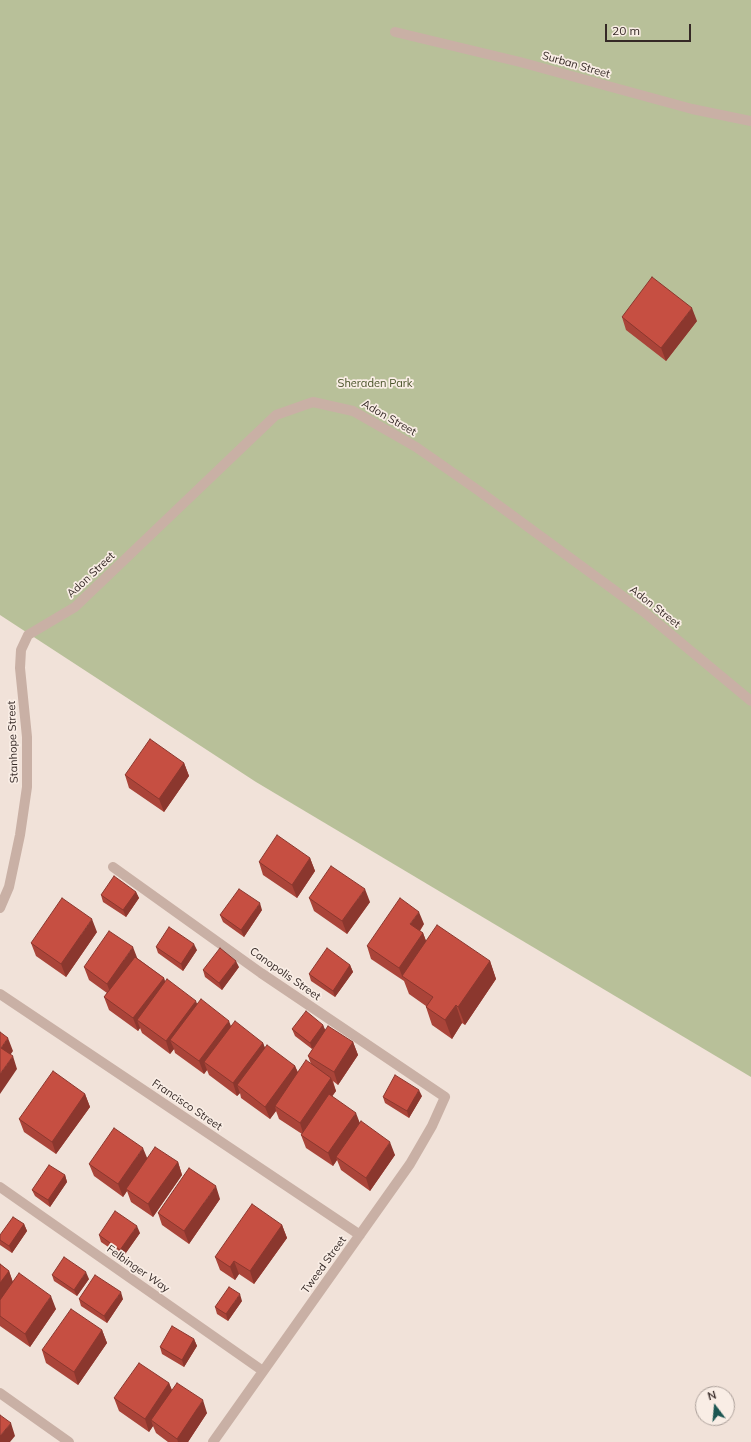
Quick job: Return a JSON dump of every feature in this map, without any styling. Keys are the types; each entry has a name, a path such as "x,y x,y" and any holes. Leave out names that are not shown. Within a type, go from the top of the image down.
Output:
{"street":[{"name":"Surban Street","path":"396,32 520,62 692,109 751,121"},
{"name":"Adon Street","path":"20,668 21,650 28,635 75,607 276,415 313,402 353,411 416,446 644,612 751,701"},
{"name":"Stanhope Street","path":"0,908 9,887 20,835 27,786 27,737 20,668"},
{"name":"Canopolis Street","path":"113,867 261,972 445,1097"},
{"name":"Francisco Street","path":"0,994 360,1235"},
{"name":"Tweed Street","path":"213,1442 410,1164 432,1126 445,1097"},
{"name":"Felbinger Way","path":"0,1187 263,1371"},
{"path":"0,1393 69,1442"}],"green space":[{"name":"Sheraden Park","path":"0,0 751,0 751,1077 256,782 0,615"}],"building":[{"path":"652,277 692,308 661,348 622,317"},
{"path":"150,739 184,763 159,799 125,775"},
{"path":"277,835 310,858 292,885 259,862"},
{"path":"331,866 365,889 342,921 309,898"},
{"path":"114,876 136,892 123,910 101,895"},
{"path":"239,889 260,903 241,930 220,915"},
{"path":"62,898 92,919 61,964 31,943"},
{"path":"400,898 419,912 410,924 423,933 399,968 367,946"},
{"path":"437,925 490,961 458,1007 456,1005 445,1020 426,1007 433,997 402,976"},
{"path":"169,927 194,944 181,964 156,947"},
{"path":"109,931 133,947 107,984 84,967"},
{"path":"220,948 236,961 219,983 203,970"},
{"path":"327,948 350,965 333,991 309,974"},
{"path":"135,957 164,978 133,1018 104,997"},
{"path":"167,979 196,1001 166,1041 137,1020"},
{"path":"201,999 229,1021 199,1061 170,1040"},
{"path":"306,1011 323,1025 310,1043 292,1029"},
{"path":"235,1021 263,1043 233,1083 204,1062"},
{"path":"328,1026 353,1042 334,1072 308,1056"},
{"path":"0,1032 8,1038 1,1048 13,1056 0,1074"},
{"path":"267,1045 295,1066 265,1107 237,1085"},
{"path":"306,1060 331,1078 300,1123 275,1106"},
{"path":"53,1071 85,1094 52,1142 19,1119"},
{"path":"395,1075 419,1090 407,1111 383,1097"},
{"path":"329,1094 356,1113 328,1153 301,1135"},
{"path":"361,1121 390,1142 366,1178 336,1157"},
{"path":"114,1128 143,1148 118,1184 89,1164"},
{"path":"155,1147 178,1162 148,1204 126,1189"},
{"path":"49,1165 65,1175 48,1200 32,1190"},
{"path":"189,1168 216,1186 184,1231 158,1213"},
{"path":"252,1204 282,1225 250,1271 234,1261 230,1267 215,1257"},
{"path":"115,1211 137,1226 120,1250 99,1235"},
{"path":"13,1217 24,1224 9,1246 0,1240 0,1235"},
{"path":"64,1257 86,1272 74,1290 52,1275"},
{"path":"0,1264 9,1271 0,1283"},
{"path":"19,1273 51,1296 25,1334 0,1316 0,1300"},
{"path":"95,1275 121,1292 104,1316 79,1299"},
{"path":"229,1287 240,1294 226,1314 215,1307"},
{"path":"71,1309 102,1330 74,1372 42,1350"},
{"path":"172,1326 194,1339 182,1360 160,1347"},
{"path":"139,1363 169,1383 145,1419 114,1398"},
{"path":"177,1383 203,1400 177,1439 151,1420"},
{"path":"0,1415 11,1423 0,1436"}]}
